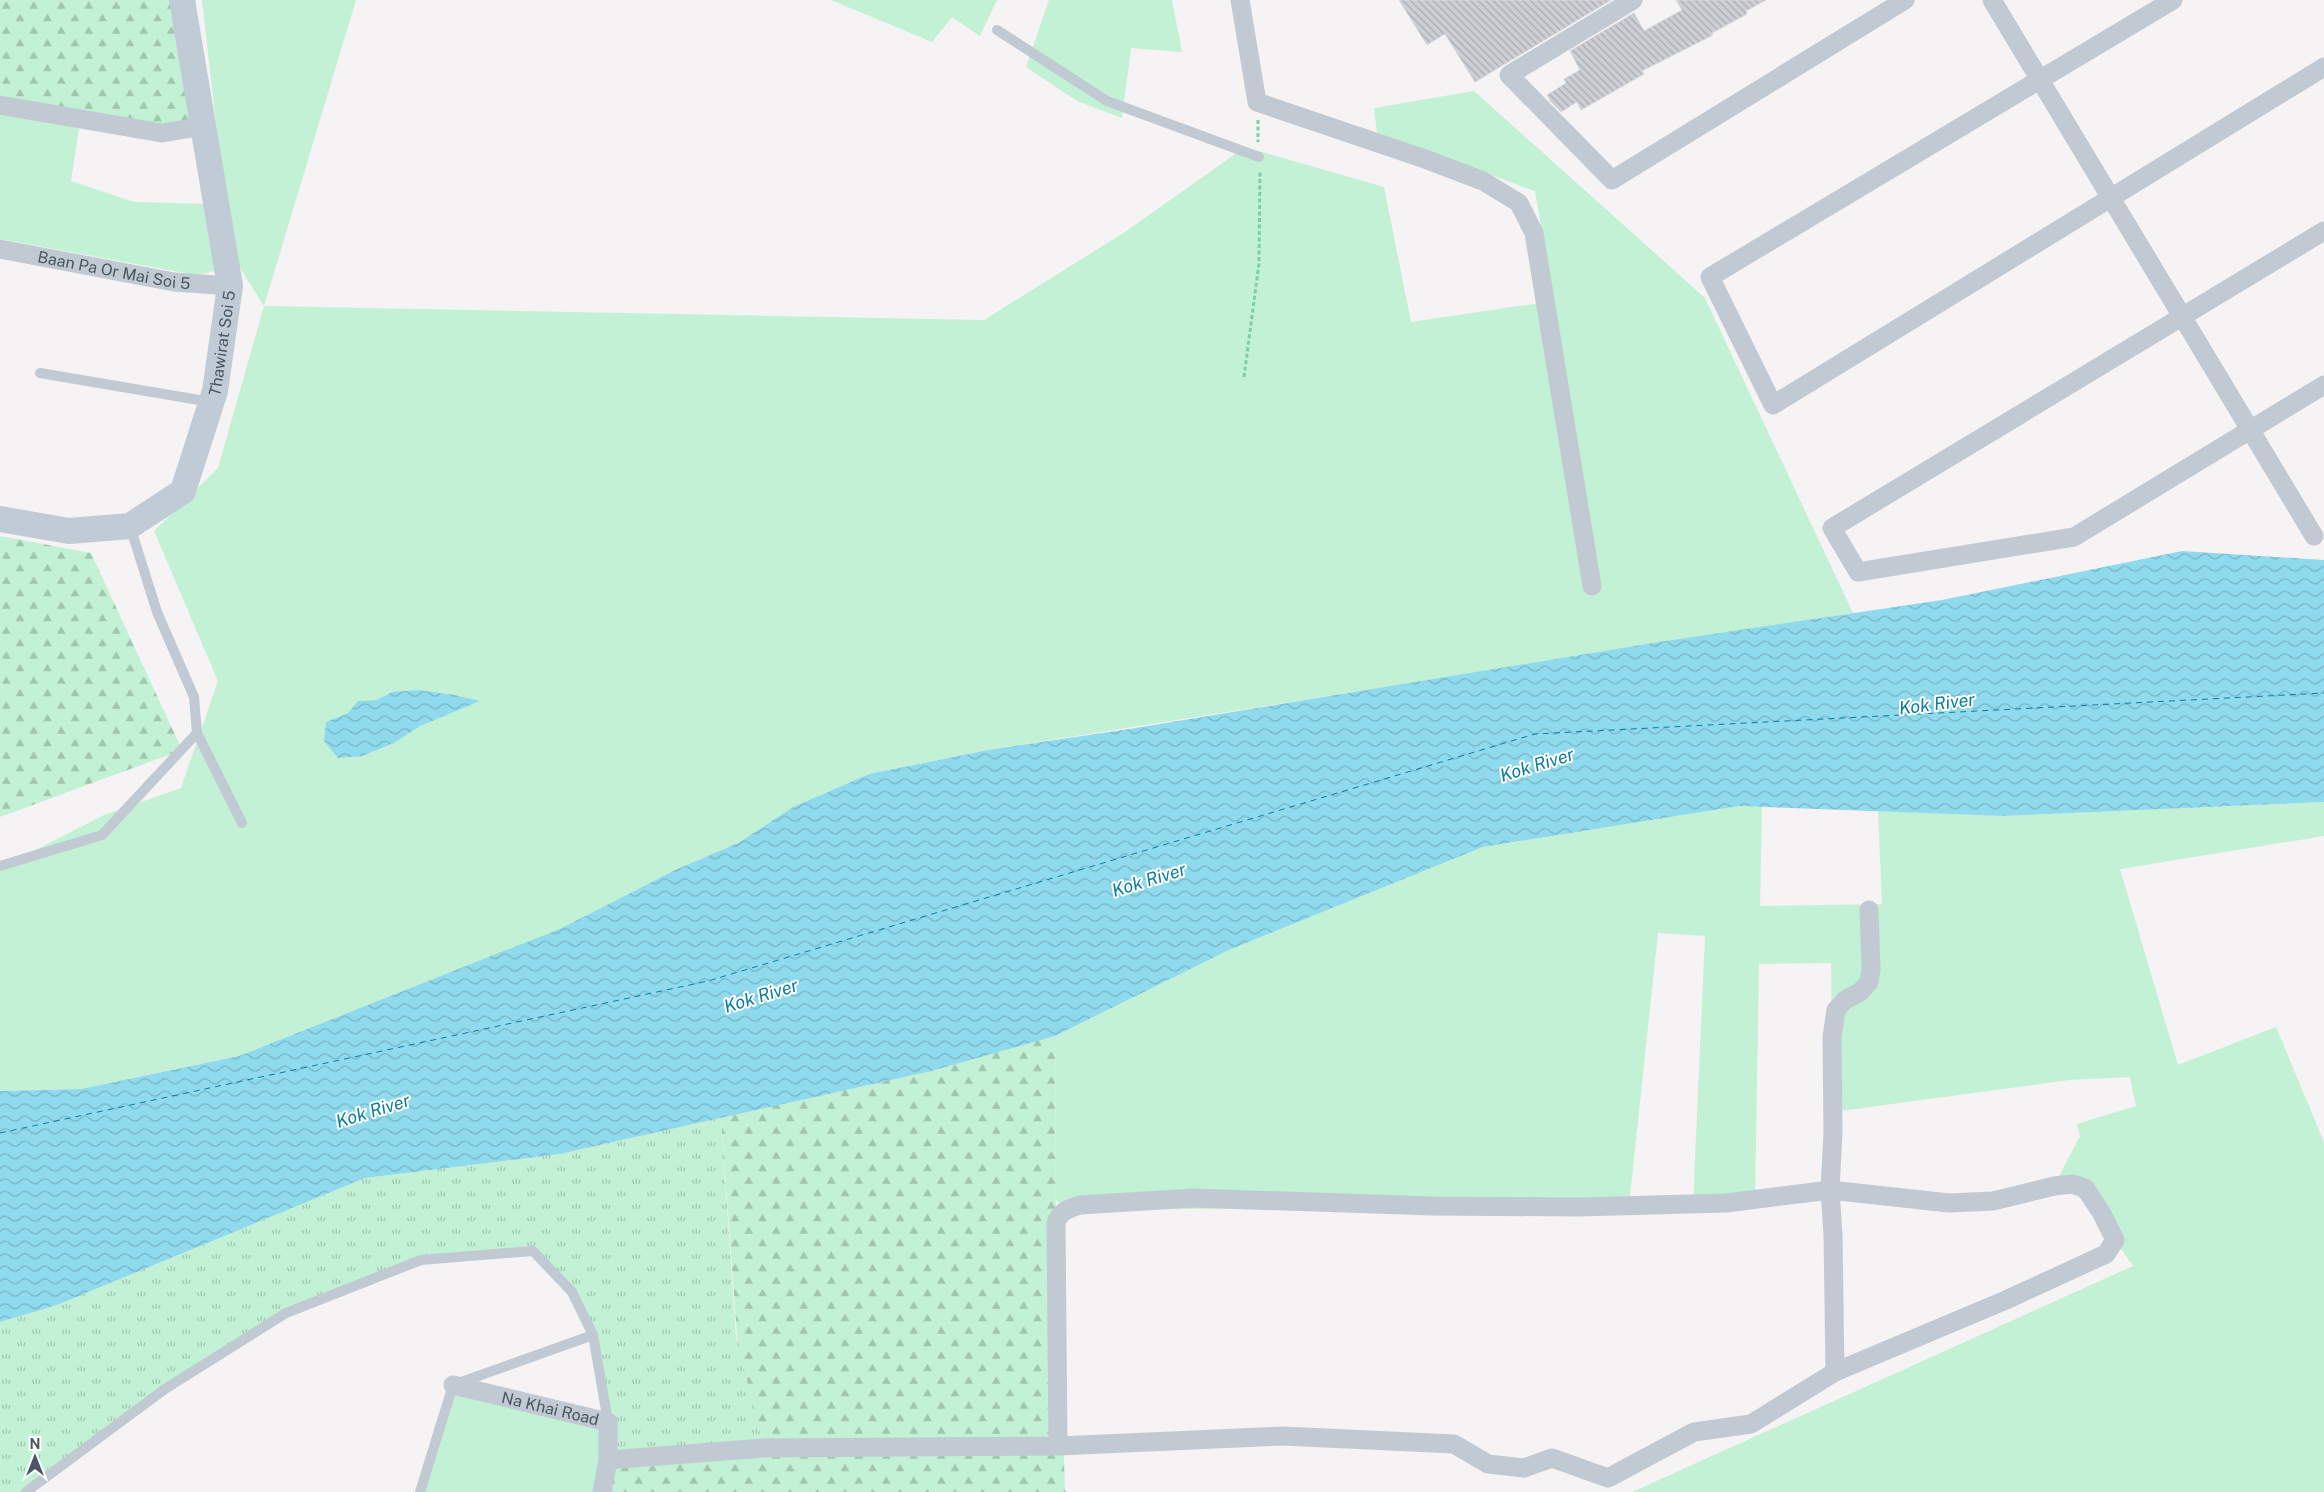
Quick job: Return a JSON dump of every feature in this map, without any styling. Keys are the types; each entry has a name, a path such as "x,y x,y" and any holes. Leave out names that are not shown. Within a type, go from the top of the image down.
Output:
{"street":[{"name":"Thawirat Soi 5","path":"0,519 70,531 130,526 183,491 216,390 230,286 182,0"},
{"path":"1240,0 1257,102 1425,159 1483,181 1519,203 1534,233 1592,586"},
{"path":"1633,0 1510,75 1612,180 1905,0"},
{"path":"1992,0 2314,536"},
{"path":"2172,0 1710,277 1773,405 2324,67"},
{"path":"0,105 162,133 204,126"},
{"path":"2324,231 1832,528 1858,572 2074,537 2324,385"},
{"name":"Baan Pa Or Mai Soi 5","path":"0,249 174,282 230,286"},
{"path":"1835,1372 1833,1234 1830,1190 1833,1132 1832,1037 1836,1010 1845,1000 1860,992 1868,982 1871,969 1869,910"},
{"path":"608,1460 764,1448 1058,1446 1283,1436 1454,1444 1488,1464 1524,1468 1552,1458 1608,1478 1694,1432 1751,1424 1835,1372 2006,1300 2106,1254 2115,1240 2101,1212 2085,1188 2073,1184 2054,1186 1993,1201 1949,1203 1830,1190 1726,1203 1579,1207 1433,1206 1193,1198 1080,1206 1066,1210 1059,1216 1056,1223 1058,1446"},
{"name":"Na Khai Road","path":"453,1384 608,1422 608,1460 602,1492"}],"lane":[{"path":"997,30 1107,101 1259,157"},
{"path":"40,373 212,402"},
{"path":"130,526 156,612 194,697 198,733 242,823"},
{"path":"0,866 102,835 198,733"},
{"path":"26,1492 165,1389 286,1313 421,1260 534,1251 572,1292 593,1336 608,1422"},
{"path":"420,1492 453,1384 593,1336"}],"path":[{"path":"1244,377 1259,263 1257,102"}],"green space":[{"path":"0,0 182,0 204,126 162,133 0,105"},
{"path":"202,0 356,0 264,306 237,263 216,124"},
{"path":"831,0 997,0 980,36 952,17 932,42"},
{"path":"1049,0 1172,0 1182,52 1131,48 1122,118 1077,101 1026,67"},
{"path":"1474,91 1705,298 1853,613 988,750 869,774 793,807 738,843 675,870 563,928 239,1056 81,1089 0,1091 0,868 104,815 181,788 218,681 154,531 218,468 264,306 984,320 1125,232 1245,147 1384,187 1411,322 1554,301 1535,191 1377,133 1374,108"},
{"path":"0,110 79,128 71,181 134,202 207,204 215,271 196,275 0,239"},
{"path":"0,536 91,553 182,750 0,817"},
{"path":"2324,802 2324,836 2120,869 2178,1065 2276,1027 2324,1142 2324,1492 1632,1492 2133,1266 2115,1240 2096,1205 2054,1186 2080,1136 2077,1124 2136,1106 2130,1077 2069,1080 1833,1112 1831,963 1759,964 1755,1199 1693,1204 1705,936 1658,933 1629,1205 1066,1210 1056,1200 1055,1036 1229,950 1483,847 1739,806 1762,807 1760,906 1882,904 1878,811 2003,816"},
{"path":"1055,1036 1056,1223 1065,1491 1067,1492 598,1492 608,1460 764,1448 738,1349 721,1118"},
{"path":"721,1118 736,1337 764,1448 608,1460 593,1335 572,1292 533,1251 421,1260 286,1313 165,1389 26,1492 0,1492 0,1322 57,1305 365,1178 560,1154"},
{"path":"453,1385 608,1422 599,1492 419,1492"}],"water":[{"name":"Kok River","path":"2182,551 2324,560 2324,802 2003,816 1739,806 1483,847 1229,950 1055,1036 931,1071 560,1154 365,1178 57,1305 0,1322 0,1091 81,1089 239,1056 562,928 675,870 738,843 793,807 869,774 988,750 1129,729 1659,642 1942,600"},
{"path":"419,690 480,701 420,726 394,743 362,756 338,758 324,741 326,722 348,713 358,701 377,700 392,692"}],"building":[{"path":"1399,0 1611,0 1475,82 1445,34 1427,45"},
{"path":"1676,0 1766,0 1746,11 1747,14 1712,33 1713,35 1642,71 1644,74 1581,110 1577,102 1561,112 1551,102 1547,95 1566,83 1564,79 1580,70 1570,51 1634,13 1644,31 1682,10"}],"ferry route":[{"path":"0,1133 708,981 1535,734 2324,693"}]}
